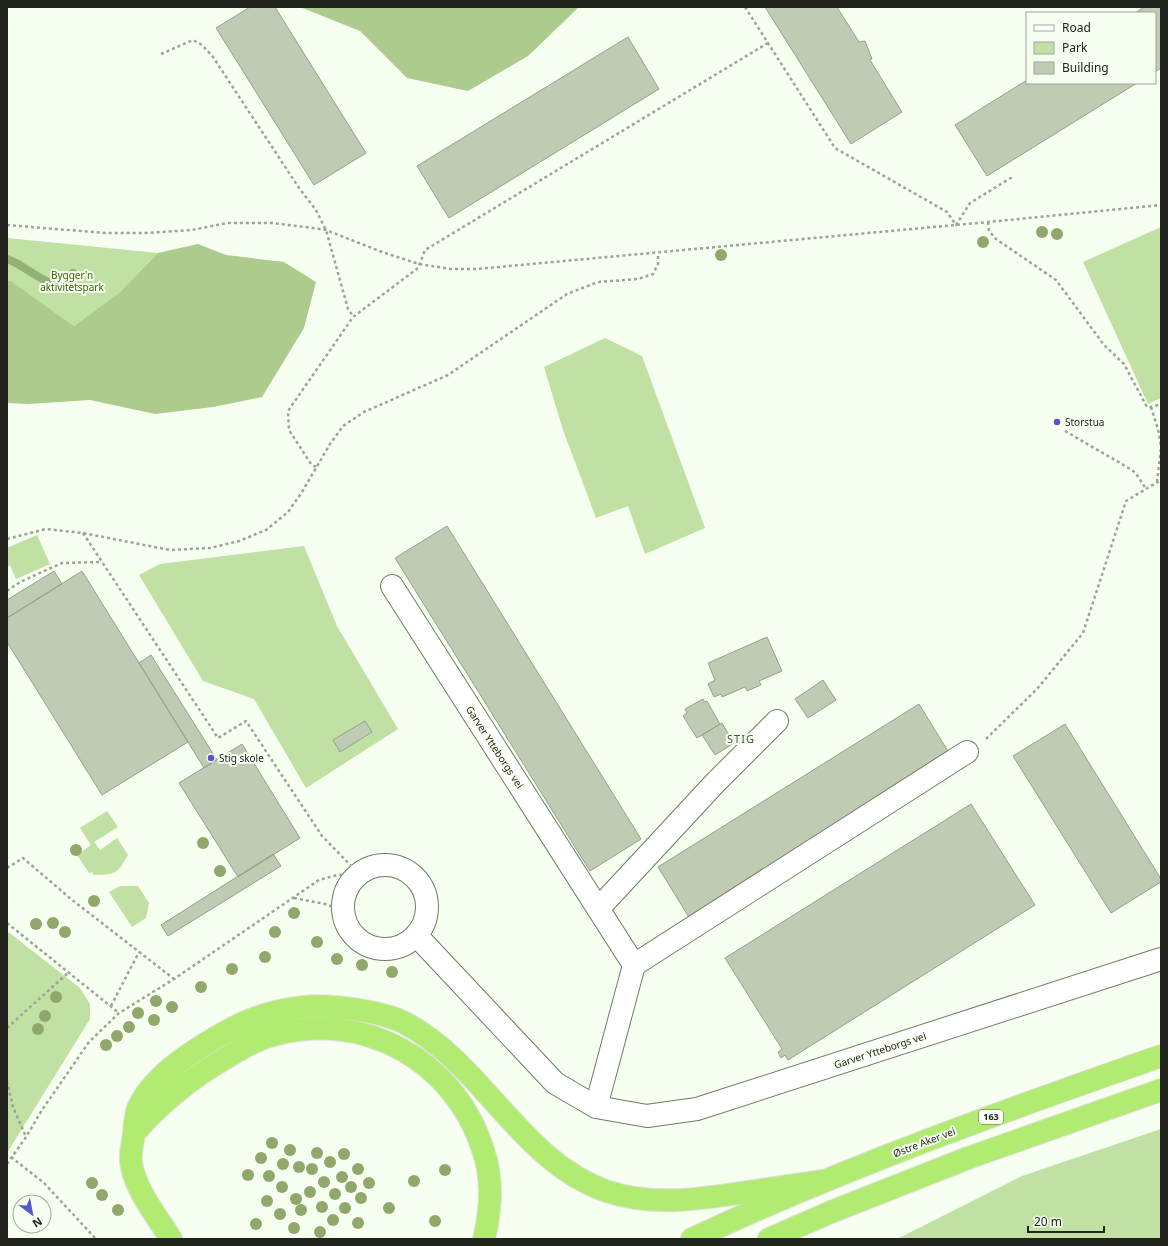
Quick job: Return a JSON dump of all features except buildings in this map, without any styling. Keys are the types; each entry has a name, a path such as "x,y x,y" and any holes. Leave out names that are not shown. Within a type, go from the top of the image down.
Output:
{"highway":[{"path":"171,1239 141,1190 134,1175 131,1163 131,1148 135,1121 139,1107 148,1094 165,1075 208,1042 237,1026 263,1015 294,1008 322,1006 347,1008 374,1013 402,1022 426,1037 469,1075 530,1140 555,1163 577,1177 605,1190 638,1199 673,1201 823,1181"},
{"path":"134,1134 151,1114 191,1080 247,1046 269,1036 299,1030 324,1029 350,1031 373,1036 392,1043 413,1056 434,1072 451,1090 465,1110 477,1132 484,1151 488,1173 490,1199 488,1223 484,1239"},
{"name":"Østre Aker vei","path":"692,1239 823,1181 993,1116 1161,1056"},
{"path":"769,1239 831,1212 968,1158 1161,1090"},
{"path":"802,1239 831,1212"}],"street":[{"name":"Garver Ytteborgs vei","path":"392,586 634,965"},
{"path":"598,909 716,783 777,721"},
{"path":"596,1107 634,965 967,752"},
{"path":"383,865 397,866 415,877 423,889 427,903 427,915 416,936 405,944 385,949 371,946 358,939 345,920 344,901 348,887 359,874 372,867 383,865"},
{"name":"Garver Ytteborgs vei","path":"416,936 555,1083 596,1107 647,1116 697,1109 1161,959"}],"path":[{"path":"745,7 835,148 947,212 956,225"},
{"path":"161,54 193,40 202,45 213,57 299,188 316,210 326,230 348,309 353,316"},
{"path":"316,467 311,464 289,430 288,411 353,316 418,268 425,250 768,43"},
{"path":"956,225 970,203 1014,176"},
{"path":"7,225 105,233 145,233 192,230 226,223 272,223 326,230 382,252 419,264 451,269 477,269 1161,205"},
{"path":"988,222 989,231 996,239 1056,280 1104,345 1124,364 1131,375 1142,400 1147,406 1151,407 1161,404"},
{"path":"7,539 46,529 83,533 170,550 210,548 238,541 266,530 288,512 302,492 330,444 343,426 364,412 448,375 566,294 598,282 638,279 653,274 658,264 658,253"},
{"path":"1151,407 1158,429 1161,447 1156,483"},
{"path":"1065,431 1132,470 1146,489"},
{"path":"967,752 988,738 1037,689 1083,633 1126,501 1161,480"},
{"path":"83,533 218,738 246,721 322,836 359,874"},
{"path":"7,591 20,582 62,563 101,562"},
{"path":"7,868 23,858 71,899 174,979"},
{"path":"7,1164 89,1042 119,1013 174,979 320,880 337,875 359,874"},
{"path":"294,898 325,904 345,911"},
{"path":"7,923 119,1013"},
{"path":"111,1006 139,952"},
{"path":"7,1028 69,972"},
{"path":"7,1081 12,1107 26,1137"},
{"path":"11,1157 44,1183 96,1239"}],"green space":[{"path":"300,7 579,7 528,56 468,91 407,78 360,31"},
{"path":"1161,227 1161,398 1148,404 1083,262"},
{"name":"Bygger'n aktivitetspark","path":"7,238 158,253 120,292 74,326 11,281 7,280"},
{"path":"198,244 226,255 284,262 316,282 304,328 262,397 213,407 155,414 90,400 28,404 7,403 7,280 11,281 74,326 120,292 158,253"},
{"path":"605,338 642,356 705,528 645,554 628,506 596,518 563,430 544,367"},
{"path":"37,535 50,564 16,579 10,565 7,567 7,548"},
{"path":"304,546 337,626 398,729 306,788 254,699 203,681 139,575 160,564"},
{"path":"107,811 118,827 94,842 100,850 117,838 128,855 116,872 94,875 92,872 89,873 77,855 91,845 80,828"},
{"path":"120,886 138,886 149,903 146,918 132,927 109,892"},
{"path":"7,931 80,988 90,1004 90,1019 7,1153"},
{"path":"1161,1129 1161,1239 897,1239 1022,1176"}],"waterway":[{"path":"7,259 42,279 57,285 64,285 70,281 73,273"}],"place":[{"name":"Storstua","path":"1057,422"},
{"name":"Stig skole","path":"211,758"}],"district":[{"name":"STIG","path":"741,739"}]}
